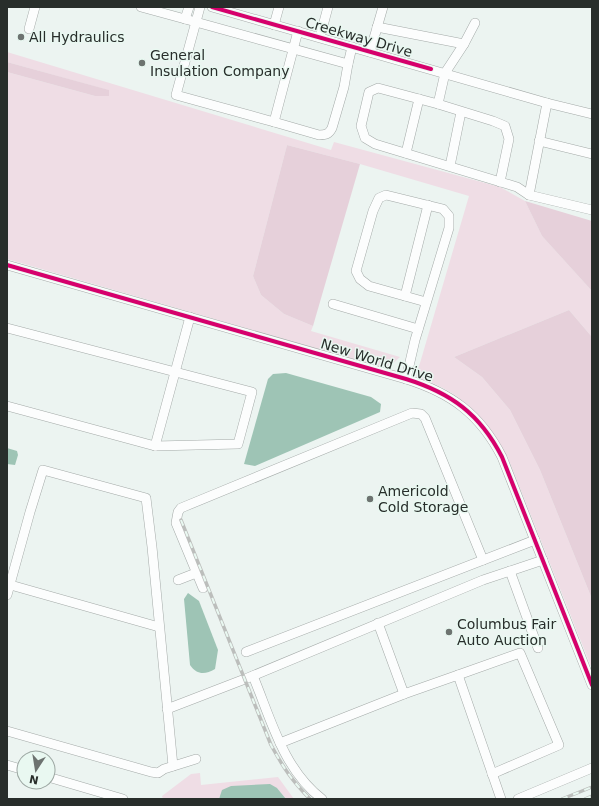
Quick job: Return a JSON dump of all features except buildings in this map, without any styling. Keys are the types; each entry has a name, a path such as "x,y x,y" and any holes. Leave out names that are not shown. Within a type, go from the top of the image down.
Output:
{"street":[{"path":"29,29 35,7"},
{"path":"141,7 348,64"},
{"path":"185,19 189,7"},
{"path":"200,7 176,95 319,135 330,133 332,128 344,87 352,47"},
{"name":"Creekway Drive","path":"212,7 547,103 592,114"},
{"path":"274,24 279,7"},
{"path":"320,38 328,7"},
{"path":"370,52 383,7"},
{"path":"438,104 446,73 475,23"},
{"path":"377,27 464,44"},
{"path":"274,122 298,31"},
{"path":"500,182 509,139 505,126 438,104 378,88 368,92 362,126 365,138 375,144 450,166 500,182 517,187 529,194 592,210"},
{"path":"406,153 419,99"},
{"path":"529,194 547,103"},
{"path":"450,166 461,112"},
{"path":"540,141 592,154"},
{"path":"406,378 418,329 449,228 449,216 443,209 386,195 380,198 373,211 356,271 360,280 369,286 426,302"},
{"path":"405,296 428,205"},
{"name":"New World Drive","path":"7,266 406,378 437,390 456,402 482,426 494,441 502,457 592,685"},
{"path":"333,304 418,329"},
{"path":"155,446 190,317"},
{"path":"7,328 252,392 238,444 155,446 7,406"},
{"path":"203,588 176,523 178,512 181,508 412,413 421,414 425,418 483,560"},
{"path":"7,595 8,584 43,470 146,498 173,766"},
{"path":"246,652 535,540"},
{"path":"167,709 253,676 483,580 543,560"},
{"path":"510,570 538,648"},
{"path":"178,580 196,573"},
{"path":"8,584 159,627"},
{"path":"378,623 404,694"},
{"path":"280,743 404,694 520,653 559,745 492,774"},
{"path":"458,675 501,799"},
{"path":"253,676 283,750 295,771 322,799"},
{"path":"7,731 151,772 158,772 196,759"},
{"path":"518,799 592,768"},
{"path":"56,779 123,799"}],"shaded area":[{"path":"7,52 331,150 334,142 500,187 525,201 542,236 592,291 592,337 569,310 454,357 482,377 510,410 540,470 592,599 592,669 508,458 486,425 467,404 443,388 415,376 469,196 360,164 287,145 253,276 261,295 284,314 313,326 311,331 400,357 389,367 381,367 7,259 7,72 95,96 109,96 108,90 7,62"},
{"path":"7,62 109,90 109,96 95,96 7,72"},
{"path":"287,145 360,164 313,326 284,314 261,295 253,276"},
{"path":"525,201 592,221 592,291 542,236"},
{"path":"569,310 592,337 592,599 540,470 510,410 482,377 454,357"},
{"path":"286,373 371,397 381,404 380,412 255,466 244,464 268,379 273,374"},
{"path":"7,448 17,451 18,455 15,465 7,464"},
{"path":"188,593 199,601 218,650 215,669 205,673 195,671 190,665 184,599"},
{"path":"200,773 201,785 278,777 294,799 286,799 277,788 219,797 219,799 163,799 162,796 191,774"},
{"path":"270,784 277,788 286,799 219,799 222,790 231,786"}],"railway":[{"path":"181,520 271,745 288,774 310,799"},
{"path":"562,799 592,787"},
{"path":"585,799 592,796"}],"cycle path":[{"path":"212,7 431,69"},
{"path":"7,265 406,379 437,391 463,407 484,429 502,457 592,685"}],"place":[{"name":"All Hydraulics","path":"21,37"},
{"name":"General Insulation Company","path":"142,63"},
{"name":"Americold Cold Storage","path":"370,499"},
{"name":"Columbus Fair Auto Auction","path":"449,632"}]}
